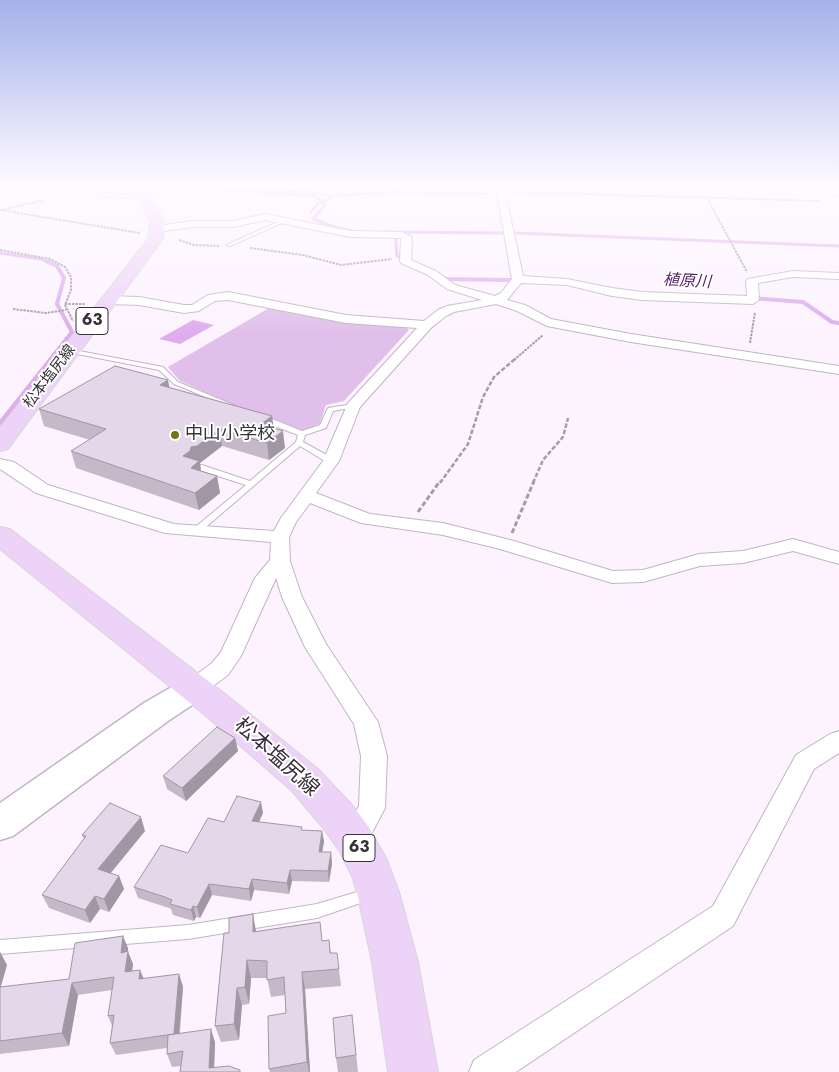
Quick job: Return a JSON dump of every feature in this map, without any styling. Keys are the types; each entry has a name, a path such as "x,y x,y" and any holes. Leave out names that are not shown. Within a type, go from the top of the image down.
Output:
{"main road":[{"name":"松本塩尻線","path":"0,444 108,300 148,251 156,234"},
{"name":"松本塩尻線","path":"0,535 193,689 217,706 305,780 338,817 354,840 372,873 378,892 396,962 413,1072"},
{"path":"0,824 156,712 193,689"}],"street":[{"path":"351,234 407,236 405,259 410,264 432,273 451,287 521,308 546,322 556,325 839,370"},
{"path":"354,840 372,808 374,756 366,722 316,647 292,597 280,561 280,537 287,522 331,461 353,406 427,325 442,313 496,301 505,296 518,279 509,234"},
{"path":"518,279 567,282 612,292 642,296 754,300 752,280 793,274 839,276"},
{"path":"108,300 139,301 184,309 195,308 212,298 228,296 346,319 427,325"},
{"path":"0,464 8,466 42,489 172,529 280,537"},
{"path":"307,496 368,519 443,529 507,545 612,577 643,576 699,560 742,556 793,545 839,558"},
{"path":"193,689 220,669 230,656 265,578 280,561"},
{"path":"486,1072 723,916 805,762 839,741"}],"lane":[{"path":"228,246 255,234"},
{"path":"69,351 161,368 176,383 239,409"},
{"path":"257,416 302,434 323,426 330,409 353,406"},
{"path":"196,531 298,443 302,434"},
{"path":"298,443 331,461"},
{"path":"199,467 252,484"},
{"path":"0,947 188,932 317,911 378,892"}],"path":[{"path":"160,234 194,245 284,251 341,265 387,259 405,259"},
{"path":"727,234 752,280"},
{"path":"0,250 50,259 65,266 71,277 71,290 65,305 66,310 71,320 84,332"},
{"path":"747,356 757,306 754,300"},
{"path":"13,309 46,313 66,310"},
{"path":"409,524 468,444 483,397 494,377 556,325"},
{"path":"507,545 543,460 563,438 568,418"}],"shaded area":[{"path":"269,308 343,323 406,327 409,330 344,401 326,405 320,423 307,432 238,407 180,381 168,367"},
{"path":"193,320 214,325 180,344 159,339"}],"building":[{"path":"115,366 168,380 160,385 272,416 261,424 283,431 267,443 220,429 197,446 191,447 190,451 183,456 199,461 191,468 217,476 195,493 71,451 106,429 39,409"},
{"path":"217,727 235,738 182,788 163,776"},
{"path":"237,796 261,802 252,821 302,827 301,830 322,831 319,852 331,852 328,871 290,870 287,883 252,879 249,889 209,884 197,907 193,906 191,910 170,904 172,900 165,897 134,887 161,845 188,853 208,818 224,822"},
{"path":"110,803 141,817 98,869 119,876 104,899 95,896 85,910 42,895 86,836 82,835"},
{"path":"253,914 253,932 320,922 322,941 329,940 330,953 337,953 339,969 302,972 307,1062 269,1069 268,1016 286,1013 284,977 267,980 267,961 247,960 245,987 237,988 234,1024 215,1026 224,933 229,933 229,918"},
{"path":"123,936 121,953 128,951 125,972 140,970 139,979 179,974 174,1034 110,1043 114,1015 108,1016 114,977 72,983 62,1033 0,1041 0,987 69,979 75,943"},
{"path":"352,1015 356,1055 336,1058 333,1018"},
{"path":"211,1029 209,1068 229,1066 240,1070 240,1072 180,1072 183,1051 167,1054 168,1035"}],"waterway":[{"name":"植原川","path":"395,234 397,256 407,259"},
{"path":"542,234 839,246"},
{"path":"0,253 41,259 49,263"},
{"path":"47,261 57,266 64,278 57,304 72,332 50,360"},
{"name":"植原川","path":"442,277 445,279 510,280"},
{"name":"植原川","path":"752,298 803,302 832,322 839,323"},
{"path":"0,423 51,359"}],"place":[{"name":"中山小学校","path":"175,435"}]}
